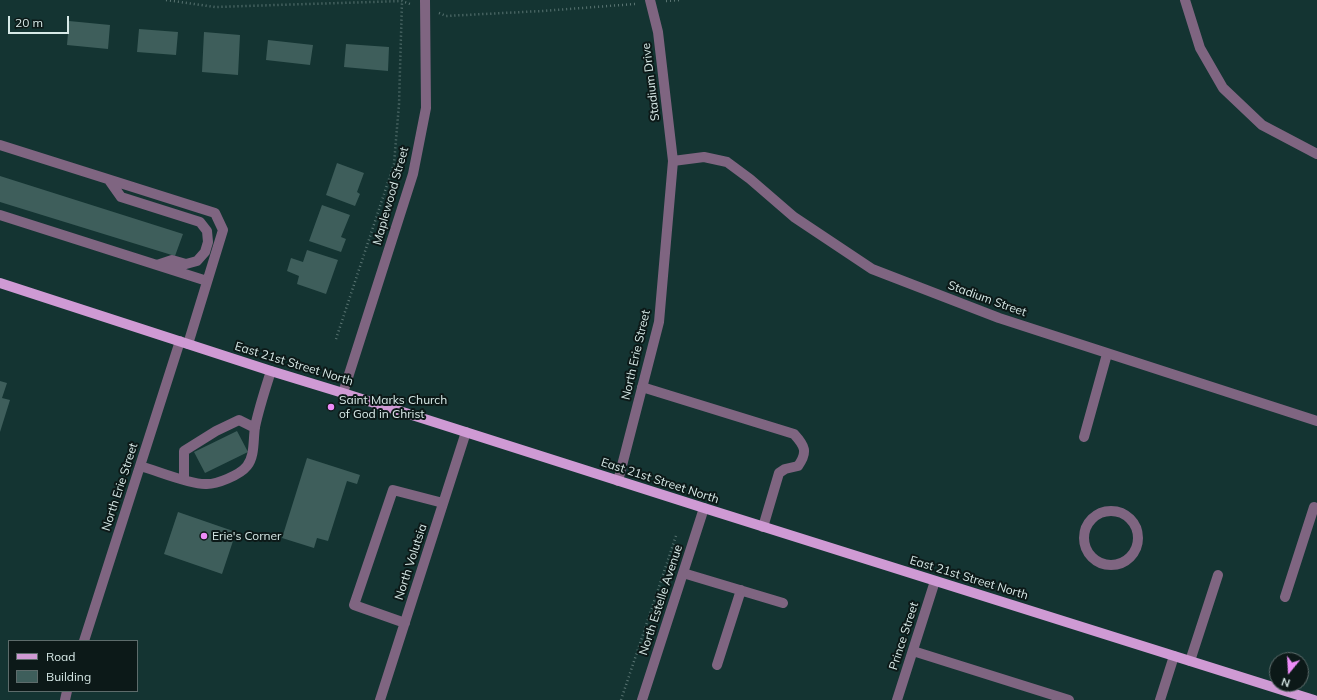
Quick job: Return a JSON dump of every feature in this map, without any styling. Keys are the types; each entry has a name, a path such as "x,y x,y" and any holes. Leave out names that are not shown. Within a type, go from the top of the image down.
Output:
{"main road":[{"name":"East 21st Street North","path":"0,283 271,371 1314,700"}],"street":[{"name":"Maplewood Street","path":"343,393 413,174 426,108 425,0"},
{"name":"Stadium Drive","path":"650,0 658,32 673,161"},
{"path":"1185,0 1200,48 1224,88 1262,125 1317,154"},
{"name":"North Erie Street","path":"0,146 215,213 223,230 208,281 184,342 140,466 84,640"},
{"name":"Stadium Street","path":"673,161 704,157 727,162 750,179 794,217 872,269 998,318 1317,421"},
{"name":"North Erie Street","path":"618,481 659,322 673,161"},
{"path":"109,180 121,197 200,222 207,231 208,242 205,252 196,261 186,264 172,260 157,265"},
{"path":"0,215 208,281"},
{"path":"1084,437 1107,354"},
{"path":"140,466 184,480 205,484 216,483 238,474 247,466 252,456 255,428 260,405 271,371"},
{"path":"642,387 794,434 803,444 804,451 802,460 798,466 785,469 779,473 763,527"},
{"path":"184,480 184,451 216,431 239,420 255,428"},
{"name":"North Volutsia","path":"380,700 466,432"},
{"path":"405,623 354,605 393,490 443,503"},
{"path":"1285,597 1314,507"},
{"name":"North Estelle Avenue","path":"642,700 704,508"},
{"path":"1107,511 1125,515 1132,520 1138,537 1136,549 1126,560 1118,564 1110,565 1093,559 1087,552 1084,544 1084,535 1086,526 1091,519 1107,511"},
{"path":"683,573 783,603"},
{"path":"1190,661 1218,575"},
{"name":"Prince Street","path":"897,700 935,581"},
{"path":"718,665 741,590"},
{"path":"912,651 1069,700"},
{"path":"1160,700 1174,656"}],"path":[{"path":"336,339 394,164 399,104 402,1"},
{"path":"621,700 676,536"}],"building":[{"path":"69,21 110,25 108,49 67,45"},
{"path":"139,29 178,32 176,55 137,52"},
{"path":"204,32 240,35 238,75 202,72"},
{"path":"268,40 313,45 310,65 266,60"},
{"path":"346,44 389,47 388,71 344,67"},
{"path":"337,163 364,173 357,192 360,194 355,206 326,195"},
{"path":"0,176 183,234 175,256 0,202"},
{"path":"322,205 350,215 341,237 346,239 341,252 309,241"},
{"path":"307,250 338,260 326,294 297,284 299,276 287,271 291,258 303,262"},
{"path":"0,381 7,383 2,398 10,400 0,432"},
{"path":"237,431 248,452 205,473 194,452"},
{"path":"307,458 360,475 357,484 347,481 328,541 317,538 314,548 282,538"},
{"path":"178,512 236,532 222,574 164,554"}],"place":[{"name":"Saint Marks Church of God in Christ","path":"331,407"},
{"name":"Erie's Corner","path":"204,536"}]}
